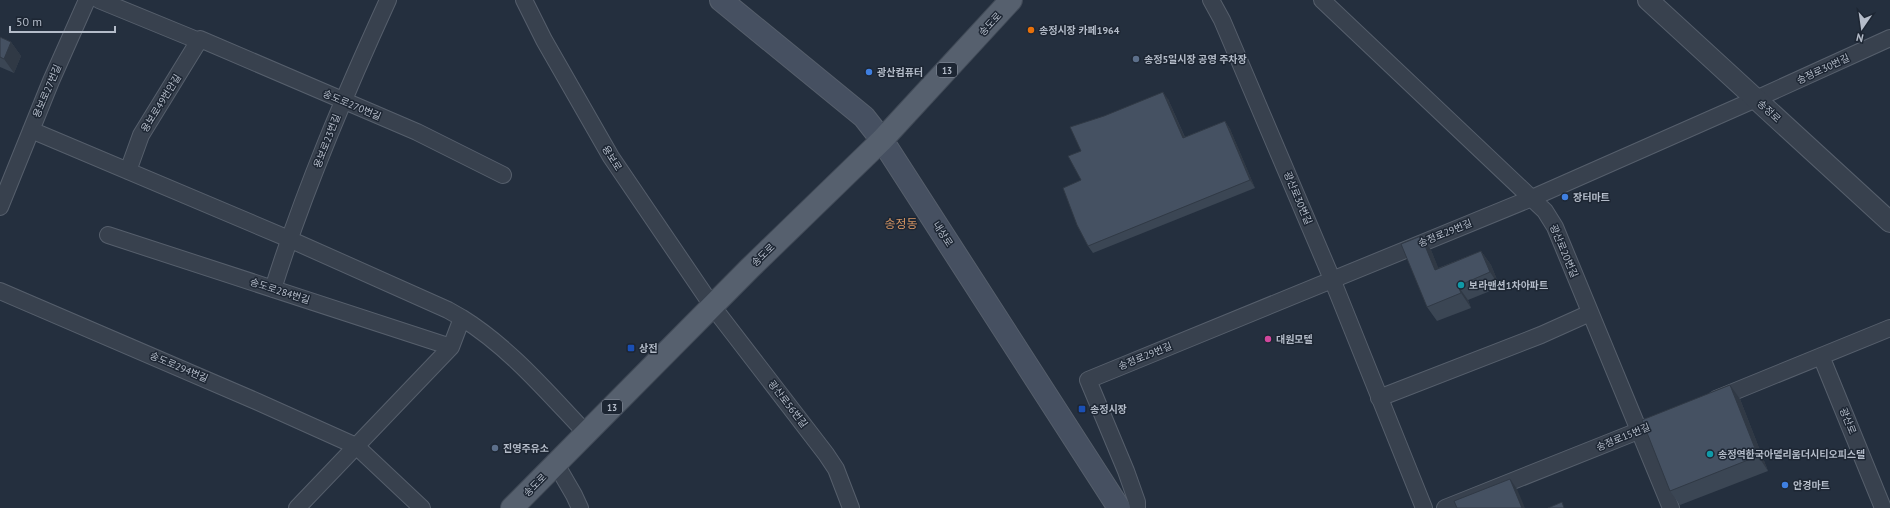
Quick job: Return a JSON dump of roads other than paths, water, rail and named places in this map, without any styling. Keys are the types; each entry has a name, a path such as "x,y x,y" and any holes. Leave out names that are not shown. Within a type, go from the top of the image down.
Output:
{"main road":[{"name":"내상로","path":"721,0 864,117 882,140 1119,508"},
{"name":"송도로","path":"512,508 750,268 882,140 1011,0"}],"street":[{"name":"용보로27번길","path":"87,0 30,130 128,171"},
{"name":"송도로270번길","path":"99,0 200,40 416,132 503,175"},
{"name":"용보로23번길","path":"273,289 289,239 343,101 388,0"},
{"name":"용보로","path":"524,0 544,40 611,157 713,307"},
{"name":"광산로30번길","path":"1211,0 1222,20 1332,280 1424,508"},
{"name":"광산로20번길","path":"1322,0 1545,211 1555,228 1671,508"},
{"name":"송정로","path":"1648,0 1890,222"},
{"name":"송정로30번길","path":"1756,99 1890,38"},
{"name":"용보로49번안길","path":"128,171 141,135 200,40"},
{"name":"송정로29번길","path":"1137,508 1137,502 1126,471 1088,380 1532,198 1756,99"},
{"path":"0,207 30,130"},
{"path":"128,171 289,239 448,310 462,318 485,333 518,362 586,433"},
{"name":"송도로284번길","path":"108,235 451,347"},
{"name":"송도로294번길","path":"0,291 258,402 356,446 422,508"},
{"name":"광산로56번길","path":"713,307 826,454 836,469 851,508"},
{"path":"1379,398 1541,335 1590,313"},
{"path":"296,508 451,347 462,318"},
{"path":"1705,403 1890,328"},
{"name":"광산로","path":"1821,356 1883,508"},
{"name":"송정로15번길","path":"1445,508 1661,422"},
{"path":"556,464 580,508"}],"place":[{"name":"송정시장 카페1964","path":"1031,30"},
{"name":"송정5일시장 공영 주차장","path":"1136,59"},
{"name":"광산컴퓨터","path":"869,72"},
{"name":"장터마트","path":"1565,197"},
{"name":"보라맨션1차아파트","path":"1461,285"},
{"name":"대원모텔","path":"1268,339"},
{"name":"상전","path":"631,348"},
{"name":"송정시장","path":"1082,409"},
{"name":"진영주유소","path":"495,448"},
{"name":"송정역한국아델리움더시티오피스텔","path":"1710,454"},
{"name":"안경마트","path":"1785,485"}],"district":[{"name":"송정동","path":"901,223"}]}
